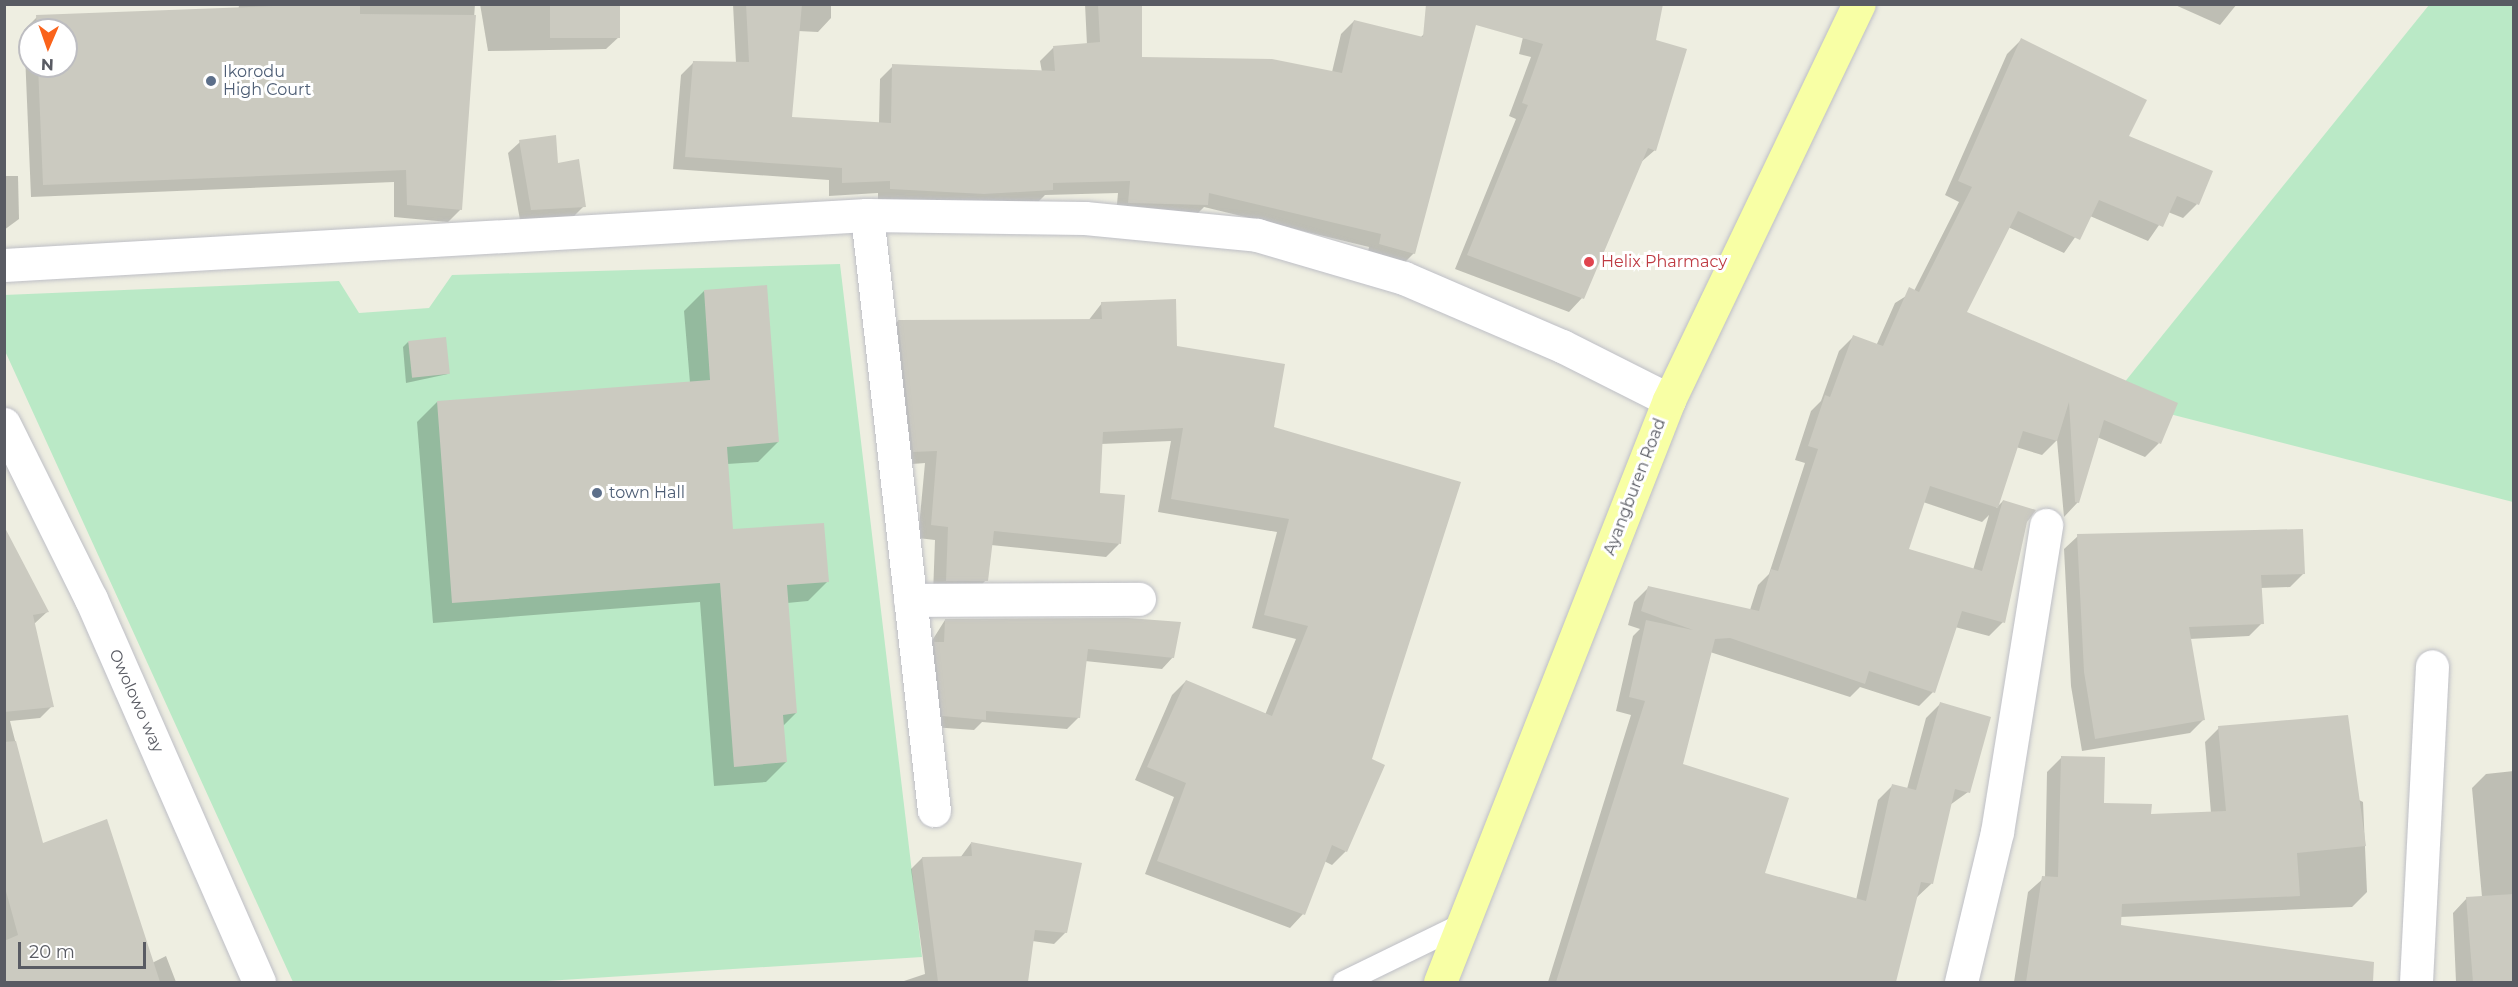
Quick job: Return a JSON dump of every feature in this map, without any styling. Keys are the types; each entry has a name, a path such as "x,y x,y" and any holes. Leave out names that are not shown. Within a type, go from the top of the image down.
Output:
{"main road":[{"name":"Ayangburen Road","path":"1440,982 1669,400 1859,4"}],"street":[{"path":"4,265 867,215 1085,218 1257,235 1404,278 1562,346 1669,400"},
{"path":"867,215 934,810"},
{"name":"Owolowo way","path":"4,424 90,599 259,982"},
{"path":"1961,982 1997,832 2046,525"},
{"path":"910,600 1139,599"},
{"path":"2416,982 2432,666"}],"lane":[{"path":"1344,982 1463,924"}],"green space":[{"path":"2429,5 2513,5 2513,502 2111,399"},
{"path":"840,264 922,957 531,982 293,982 5,351 4,295 339,281 359,313 429,308 452,275"}],"building":[{"path":"360,4 360,14 476,15 462,210 407,205 406,170 43,185 39,78 78,78 78,18 36,18 36,15"},
{"path":"550,4 620,4 620,38 550,38"},
{"path":"746,4 802,4 792,117 891,123 892,64 1055,71 1053,46 1100,42 1098,4 1142,4 1142,57 1272,59 1342,73 1354,20 1423,37 1426,4 1663,4 1656,40 1687,49 1656,151 1648,148 1584,299 1467,255 1528,105 1522,103 1543,44 1476,25 1415,254 1379,244 1381,234 1209,193 1208,205 1128,203 1130,181 1053,183 1053,190 984,194 890,189 890,181 842,183 842,168 685,157 693,61 749,62"},
{"path":"2021,38 2147,100 2129,136 2213,171 2199,205 2177,196 2163,227 2099,200 2080,240 2018,211 1967,312 2178,403 2161,444 2104,420 2079,503 2075,502 2069,402 2057,441 2023,431 1998,508 1930,486 1909,549 1982,571 2003,500 2036,510 2027,522 2005,623 1962,611 1935,693 1869,671 1865,684 1730,638 1715,639 1683,764 1789,798 1765,873 1866,901 1892,784 1916,790 1940,702 1991,717 1970,793 1955,789 1933,884 1921,882 1896,982 1556,982 1645,701 1629,697 1646,620 1693,630 1641,611 1648,586 1759,611 1771,569 1778,571 1818,449 1808,446 1825,395 1830,397 1853,335 1883,346 1909,287 1919,292 1972,187 1958,181"},
{"path":"556,135 558,163 579,159 586,207 531,210 519,140"},
{"path":"767,285 779,442 727,447 733,529 824,523 829,582 787,585 797,713 783,715 787,762 734,767 720,583 452,603 437,401 710,380 704,290"},
{"path":"1176,299 1177,346 1285,364 1274,427 1461,482 1372,759 1385,765 1347,852 1332,845 1305,915 1157,861 1186,783 1147,767 1186,680 1272,716 1308,626 1264,615 1289,519 1171,499 1183,428 1103,432 1100,493 1125,495 1121,544 994,531 988,581 946,581 948,527 931,525 937,451 913,452 898,320 1102,319 1101,302"},
{"path":"446,337 450,374 412,378 408,341"},
{"path":"4,526 49,612 33,615 54,707 4,712"},
{"path":"2303,529 2305,574 2261,575 2264,624 2189,627 2205,720 2095,739 2084,672 2077,534"},
{"path":"1128,618 1181,622 1174,658 1088,649 1080,718 986,711 986,720 942,716 934,642 944,642 945,619"},
{"path":"2348,715 2366,846 2297,853 2300,896 2122,904 2121,925 2374,962 2373,982 2026,982 2042,876 2058,877 2061,756 2105,757 2104,803 2152,804 2151,814 2226,811 2218,726"},
{"path":"16,741 43,843 107,819 160,982 4,982 4,941 18,935 4,884 4,742"},
{"path":"971,842 1082,863 1067,933 1035,930 1028,982 938,982 922,857 972,856"},
{"path":"2514,894 2514,982 2473,982 2466,897"}],"place":[{"name":"Ikorodu High Court","path":"211,81"},
{"name":"Helix Pharmacy","path":"1589,262"},
{"name":"town Hall","path":"597,493"}]}
